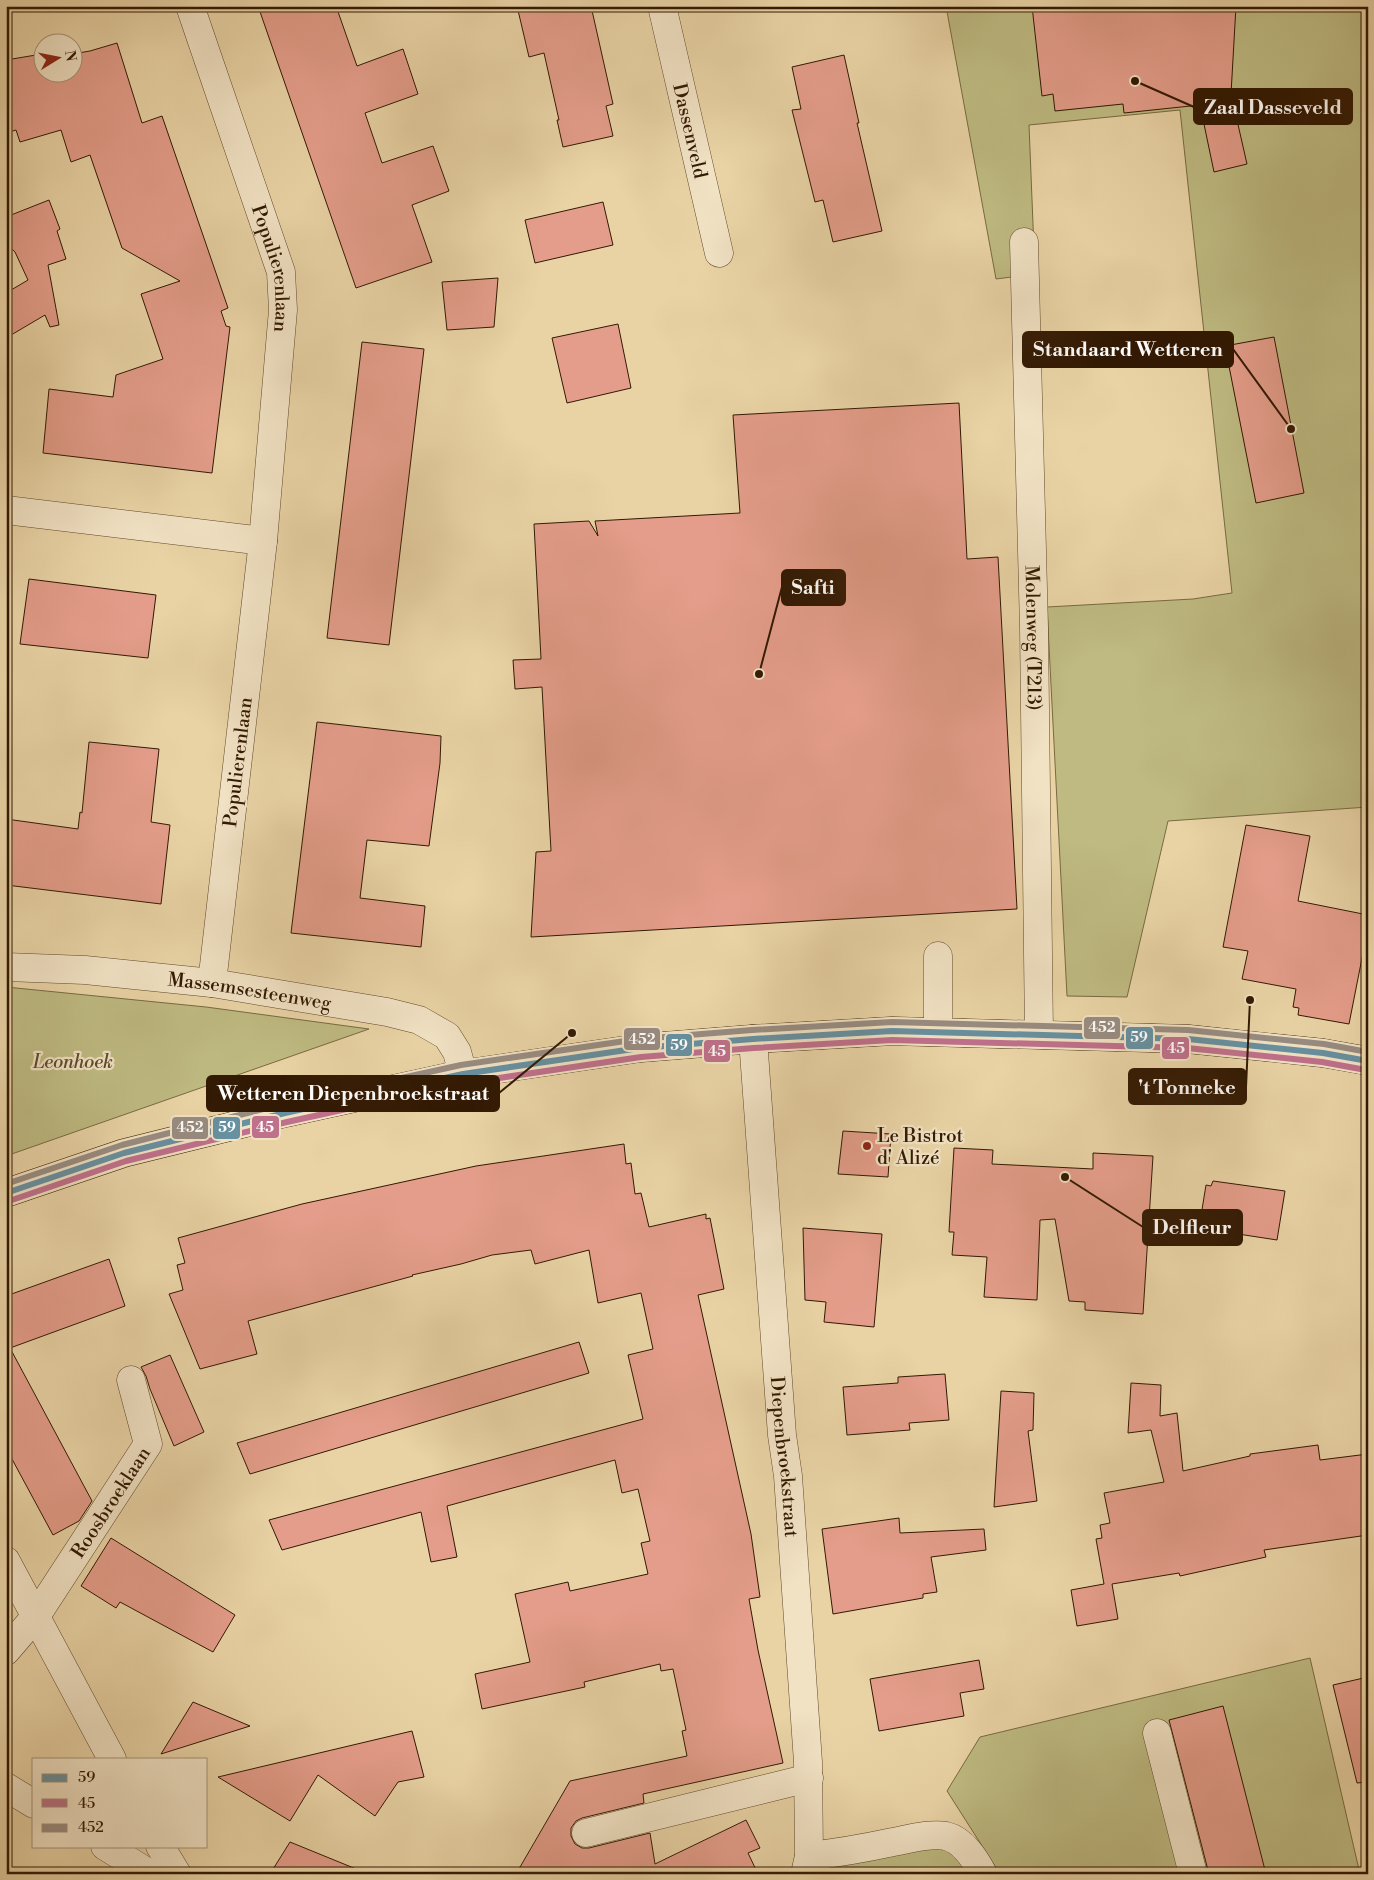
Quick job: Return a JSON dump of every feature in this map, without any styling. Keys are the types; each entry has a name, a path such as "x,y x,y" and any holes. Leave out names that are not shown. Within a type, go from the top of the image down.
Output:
{"main road":[{"path":"6,1193 124,1154 285,1113 464,1074 640,1048 892,1031 1188,1039 1323,1053 1368,1061"}],"street":[{"name":"Populierenlaan","path":"190,6 281,272 283,310 263,541 212,983"},
{"name":"Dassenveld","path":"662,6 719,253"},
{"name":"Molenweg (T213)","path":"1024,242 1034,628 1039,1034"},
{"path":"6,510 263,541"},
{"path":"938,956 938,1032"},
{"name":"Massemsesteenweg","path":"6,967 85,970 212,983 387,1012 419,1020 447,1036 457,1052 464,1074"},
{"name":"Diepenbroekstraat","path":"753,1039 782,1435 789,1486 809,1778 807,1865"},
{"name":"Roosbroeklaan","path":"6,1651 36,1616 148,1444 131,1380"},
{"path":"6,1560 111,1758"},
{"path":"1157,1733 1193,1874"},
{"path":"586,1833 809,1778"},
{"path":"6,1787 32,1803"},
{"path":"807,1865 839,1853 923,1837 947,1836 964,1846 983,1874"},
{"path":"109,1848 150,1874"},
{"path":"161,1848 177,1874"}],"green space":[{"path":"946,6 1368,6 1368,807 1168,821 1127,997 1067,996 1047,607 1193,599 1232,593 1180,110 1029,125 1035,274 996,279"},
{"name":"Leonhoek","path":"6,987 206,1007 369,1029 6,1156"},
{"path":"1310,1658 1360,1874 1000,1874 947,1791 980,1737"},
{"path":"947,1836 983,1874 805,1874 809,1856"}],"building":[{"path":"258,6 336,6 357,66 403,49 418,94 365,113 382,163 433,146 449,191 412,205 432,262 356,288"},
{"path":"517,6 591,6 613,104 606,106 613,136 563,147 544,53 529,57"},
{"path":"1032,6 1236,6 1231,94 1247,164 1214,172 1200,105 1124,113 1123,104 1055,111 1053,94 1042,96"},
{"path":"117,43 142,123 162,116 228,308 221,311 226,326 230,327 212,473 43,453 49,389 113,397 116,375 163,359 141,294 180,281 122,248 90,155 71,162 61,130 20,142 16,130 6,133 6,60 32,56 32,82 82,82 82,52"},
{"path":"844,55 859,123 857,123 882,231 833,242 823,200 815,202 792,110 801,109 792,67"},
{"path":"49,200 60,229 57,231 66,259 48,265 59,325 50,327 45,315 6,338 6,293 28,280 15,252 6,243 6,217"},
{"path":"603,202 613,245 535,263 525,220"},
{"path":"498,278 494,327 447,330 442,282"},
{"path":"618,324 631,388 567,403 552,338"},
{"path":"1274,337 1304,493 1256,503 1225,346"},
{"path":"362,342 424,349 389,645 327,638"},
{"path":"959,403 967,559 998,557 1017,909 531,937 536,852 551,851 542,687 515,689 513,660 541,659 534,524 589,521 598,536 595,521 740,513 733,415"},
{"path":"29,579 156,595 148,658 20,644"},
{"path":"317,722 441,736 440,763 429,846 367,840 360,898 425,906 421,947 291,933"},
{"path":"89,742 159,749 151,822 170,825 161,904 6,885 6,819 78,829 80,812 82,813"},
{"path":"1246,825 1310,836 1298,901 1368,915 1368,948 1364,948 1349,1024 1298,1015 1299,1008 1293,1007 1296,989 1242,979 1248,951 1223,947"},
{"path":"843,1131 891,1134 888,1177 838,1174"},
{"path":"624,1144 626,1164 631,1163 635,1194 641,1193 649,1227 706,1214 706,1219 710,1218 724,1289 698,1295 751,1534 760,1597 749,1599 758,1650 783,1763 643,1794 644,1803 576,1821 571,1828 571,1836 575,1844 582,1848 589,1848 650,1833 655,1864 746,1820 760,1848 748,1853 758,1874 516,1874 570,1781 687,1756 682,1731 686,1730 673,1669 661,1671 660,1664 584,1682 585,1687 482,1709 475,1674 530,1662 515,1594 568,1582 570,1591 648,1574 641,1543 650,1541 638,1489 622,1493 615,1460 447,1506 457,1557 431,1562 421,1512 282,1550 269,1520 643,1419 628,1355 653,1349 641,1293 598,1303 589,1250 535,1264 531,1250 492,1255 412,1275 248,1321 257,1354 200,1369 169,1294 183,1290 177,1265 185,1263 178,1238 302,1204 476,1166"},
{"path":"954,1148 993,1150 992,1164 1093,1169 1093,1153 1153,1156 1143,1314 1085,1310 1085,1302 1069,1301 1055,1219 1040,1220 1037,1300 984,1297 987,1257 952,1255 954,1232 949,1232"},
{"path":"1213,1181 1285,1191 1277,1240 1199,1228 1206,1185 1211,1186"},
{"path":"803,1228 882,1234 874,1327 824,1322 826,1302 805,1300"},
{"path":"109,1259 125,1306 10,1348 92,1501 79,1521 53,1535 6,1448 6,1296"},
{"path":"579,1342 589,1373 250,1474 237,1443"},
{"path":"170,1355 204,1432 174,1446 141,1367"},
{"path":"945,1374 949,1420 909,1423 910,1430 847,1435 843,1387 898,1383 898,1377"},
{"path":"1131,1383 1161,1385 1160,1416 1177,1413 1183,1471 1250,1456 1250,1454 1318,1445 1320,1460 1368,1454 1368,1535 1264,1550 1266,1557 1180,1576 1179,1573 1112,1584 1118,1619 1077,1626 1071,1590 1104,1584 1096,1539 1102,1538 1100,1525 1110,1523 1104,1493 1164,1482 1151,1430 1128,1433"},
{"path":"1001,1391 1034,1393 1033,1430 1028,1431 1037,1501 994,1507"},
{"path":"899,1518 900,1533 984,1529 986,1550 931,1557 937,1592 923,1594 923,1598 833,1614 822,1529"},
{"path":"111,1538 235,1615 213,1652 120,1602 116,1608 81,1586"},
{"path":"979,1660 984,1689 960,1693 964,1716 879,1731 870,1679"},
{"path":"1368,1677 1368,1782 1357,1783 1333,1685"},
{"path":"193,1702 250,1726 161,1754"},
{"path":"1223,1706 1266,1874 1209,1874 1169,1720"},
{"path":"412,1731 424,1777 398,1782 375,1816 318,1775 290,1821 218,1777"},
{"path":"290,1842 366,1873 270,1874"}],"transit line":[{"name":"452","path":"6,1184 122,1145 283,1104 461,1065 639,1039 892,1022 1188,1030 1324,1044 1368,1052"},
{"name":"59","path":"6,1193 124,1153 285,1113 463,1074 640,1048 892,1031 1188,1039 1323,1053 1368,1061"},
{"name":"45","path":"9,1201 126,1161 287,1122 465,1083 641,1057 892,1040 1187,1048 1322,1062 1366,1070"}],"place":[{"name":"Zaal Dasseveld","path":"1135,81"},
{"name":"Standaard Wetteren","path":"1291,429"},
{"name":"Safti","path":"759,674"},
{"name":"'t Tonneke","path":"1250,1000"},
{"name":"Wetteren Diepenbroekstraat","path":"572,1033"},
{"name":"Le Bistrot d' Alizé","path":"867,1146"},
{"name":"Delfleur","path":"1065,1177"}]}
